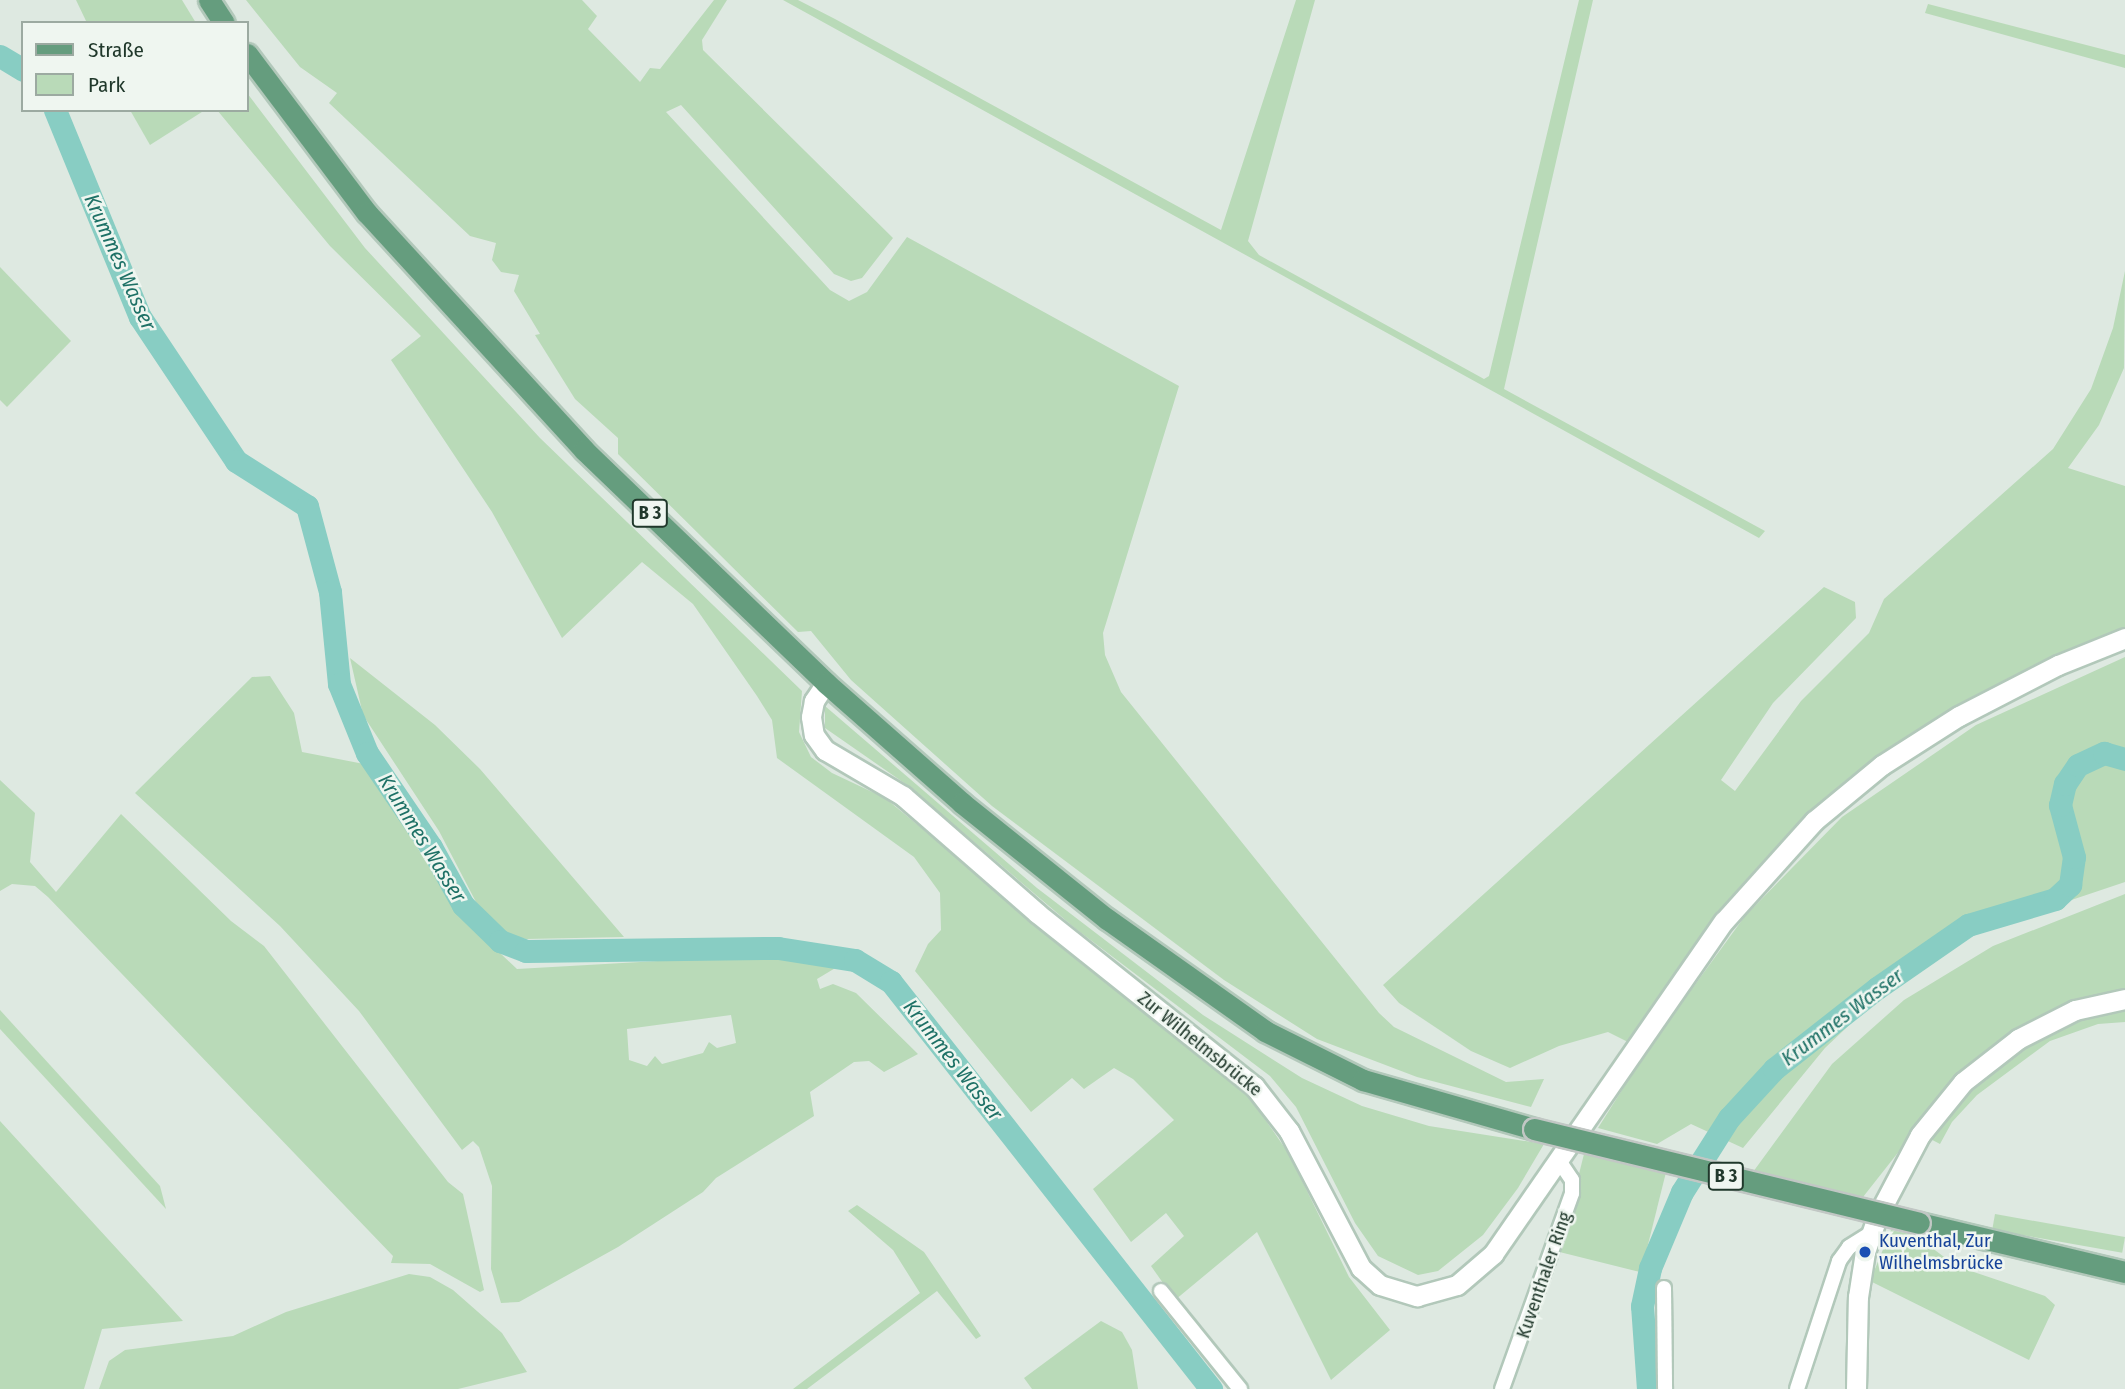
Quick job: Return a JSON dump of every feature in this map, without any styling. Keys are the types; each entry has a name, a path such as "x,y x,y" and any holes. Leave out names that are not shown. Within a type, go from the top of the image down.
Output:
{"main road":[{"path":"209,0 223,21"},
{"name":"B 3","path":"248,55 368,213 506,368 584,450 826,683 962,803 1097,911 1244,1019 1363,1080 1534,1129 2125,1272"}],"street":[{"name":"Zur Wilhelmsbrücke","path":"826,683 814,701 811,717 814,735 825,750 903,796 1037,913 1254,1086 1289,1131 1347,1246 1380,1285 1404,1295 1430,1295 1470,1277 1493,1254 1560,1162 1724,920 1814,821 1882,765 1959,716 2058,665 2125,638"},
{"path":"1856,1389 1858,1297 1870,1234 1920,1135 1963,1082 2018,1038 2075,1010 2125,999"},
{"path":"1574,1140 1878,1215"},
{"name":"Kuventhaler Ring","path":"1502,1389 1572,1193 1572,1180 1560,1162"},
{"path":"1797,1389 1839,1261 1849,1247 1870,1234"},
{"path":"1664,1288 1665,1389"},
{"path":"1160,1291 1240,1389"}],"green space":[{"path":"76,0 182,0 195,21 86,21"},
{"path":"246,0 582,0 597,16 588,29 640,82 650,68 660,69 714,0 727,0 702,40 703,50 893,238 862,278 851,281 834,274 681,105 666,112 830,290 849,301 867,292 907,237 1179,386 1103,633 1105,655 1121,692 1379,1013 1394,1027 1506,1082 1544,1079 1531,1107 1417,1077 1317,1039 1224,980 992,806 851,680 811,631 798,632 618,454 618,438 575,399 535,335 540,334 514,291 519,275 501,272 492,260 496,243 470,236 329,103 337,93 300,67"},
{"path":"783,0 798,0 835,19 1221,230 1296,0 1315,0 1248,241 1259,255 1484,379 1489,376 1579,0 1593,0 1504,389 1765,531 1759,538"},
{"path":"1928,4 2125,55 2125,68 1925,13"},
{"path":"248,94 365,248 540,438 802,691 799,732 811,757 832,773 885,798 1251,1099 1289,1154 1349,1277 1390,1330 1331,1380 1257,1232 1175,1300 1151,1266 1184,1236 1166,1213 1131,1242 1093,1189 1174,1120 1133,1079 1114,1068 1084,1089 1072,1078 1031,1112 915,971 928,944 941,930 940,893 914,857 777,758 772,720 757,696 693,604 642,562 562,638 492,512 391,360 421,336 330,246 219,112 248,112"},
{"path":"131,112 202,112 150,145"},
{"path":"0,267 71,341 7,407 0,400"},
{"path":"2125,271 2124,368 2099,425 2068,468 2125,486 2125,629 1969,701 1839,786 1783,840 1723,911 1630,1043 1608,1032 1559,1046 1510,1068 1471,1051 1399,1003 1383,985 1824,587 1855,602 1856,618 1773,703 1721,780 1735,791 1801,701 1869,633 1884,599 2053,449 2091,389 2113,328"},
{"path":"2125,657 2125,882 1970,934 1864,1011 1825,1048 1743,1148 1691,1124 1657,1144 1598,1128 1646,1052 1745,916 1842,817 1976,725"},
{"path":"350,658 435,725 480,769 624,937 526,939 505,934 476,902 439,831 363,715"},
{"path":"270,676 294,713 302,752 364,764 461,916 517,969 746,956 824,961 837,967 817,979 820,989 833,984 856,993 918,1054 884,1072 869,1061 854,1062 810,1092 814,1116 716,1178 703,1192 618,1247 519,1302 501,1303 491,1269 492,1186 479,1147 473,1141 462,1150 359,1011 280,926 135,793 252,677","holes":["731,1015 736,1043 717,1048 709,1042 703,1053 662,1064 655,1056 647,1066 629,1060 627,1029"]},
{"path":"825,706 1037,888 1203,1015 1302,1078 1362,1106 1429,1126 1544,1144 1518,1188 1483,1235 1438,1271 1418,1275 1378,1256 1355,1223 1296,1107 1270,1076 1076,929 907,785 825,728"},
{"path":"0,780 35,813 30,862 56,892 121,814 231,921 264,946 448,1182 463,1194 484,1290 480,1292 430,1264 391,1263 393,1256 48,897 35,886 12,884 0,891"},
{"path":"2125,894 2125,1022 2098,1024 2050,1041 1977,1095 1952,1122 1940,1144 1915,1131 1863,1197 1753,1172 1832,1064 1904,1000 1993,946"},
{"path":"0,1010 160,1186 166,1209 0,1029"},
{"path":"0,1121 183,1321 102,1329 84,1389 0,1389"},
{"path":"1584,1154 1666,1174 1641,1272 1560,1252"},
{"path":"857,1205 924,1252 981,1336 976,1339 937,1291 807,1389 793,1389 920,1293 893,1250 848,1211"},
{"path":"1995,1214 2125,1237 2122,1253 1992,1230"},
{"path":"1891,1230 1915,1235 1956,1266 2045,1296 2055,1305 2029,1360 1870,1281"},
{"path":"409,1274 430,1277 453,1290 502,1333 527,1372 458,1389 99,1389 109,1361 125,1350 233,1336 286,1312"},
{"path":"1101,1321 1122,1332 1132,1350 1138,1389 1032,1389 1024,1378"}],"waterway":[{"name":"Krummes Wasser","path":"0,56 21,69"},
{"name":"Krummes Wasser","path":"56,112 140,317 236,461 307,506 330,592 339,684 367,753 431,847 463,905 500,941 526,951 778,948 855,960 891,982 1211,1389"},
{"name":"Krummes Wasser","path":"1648,1389 1642,1306 1650,1268 1682,1192 1729,1118 1774,1069 1877,988 1968,925 2055,899 2070,885 2074,857 2060,805 2065,784 2078,765 2104,753 2125,759"}],"place":[{"name":"Kuventhal, Zur Wilhelmsbrücke","path":"1865,1252"}]}
